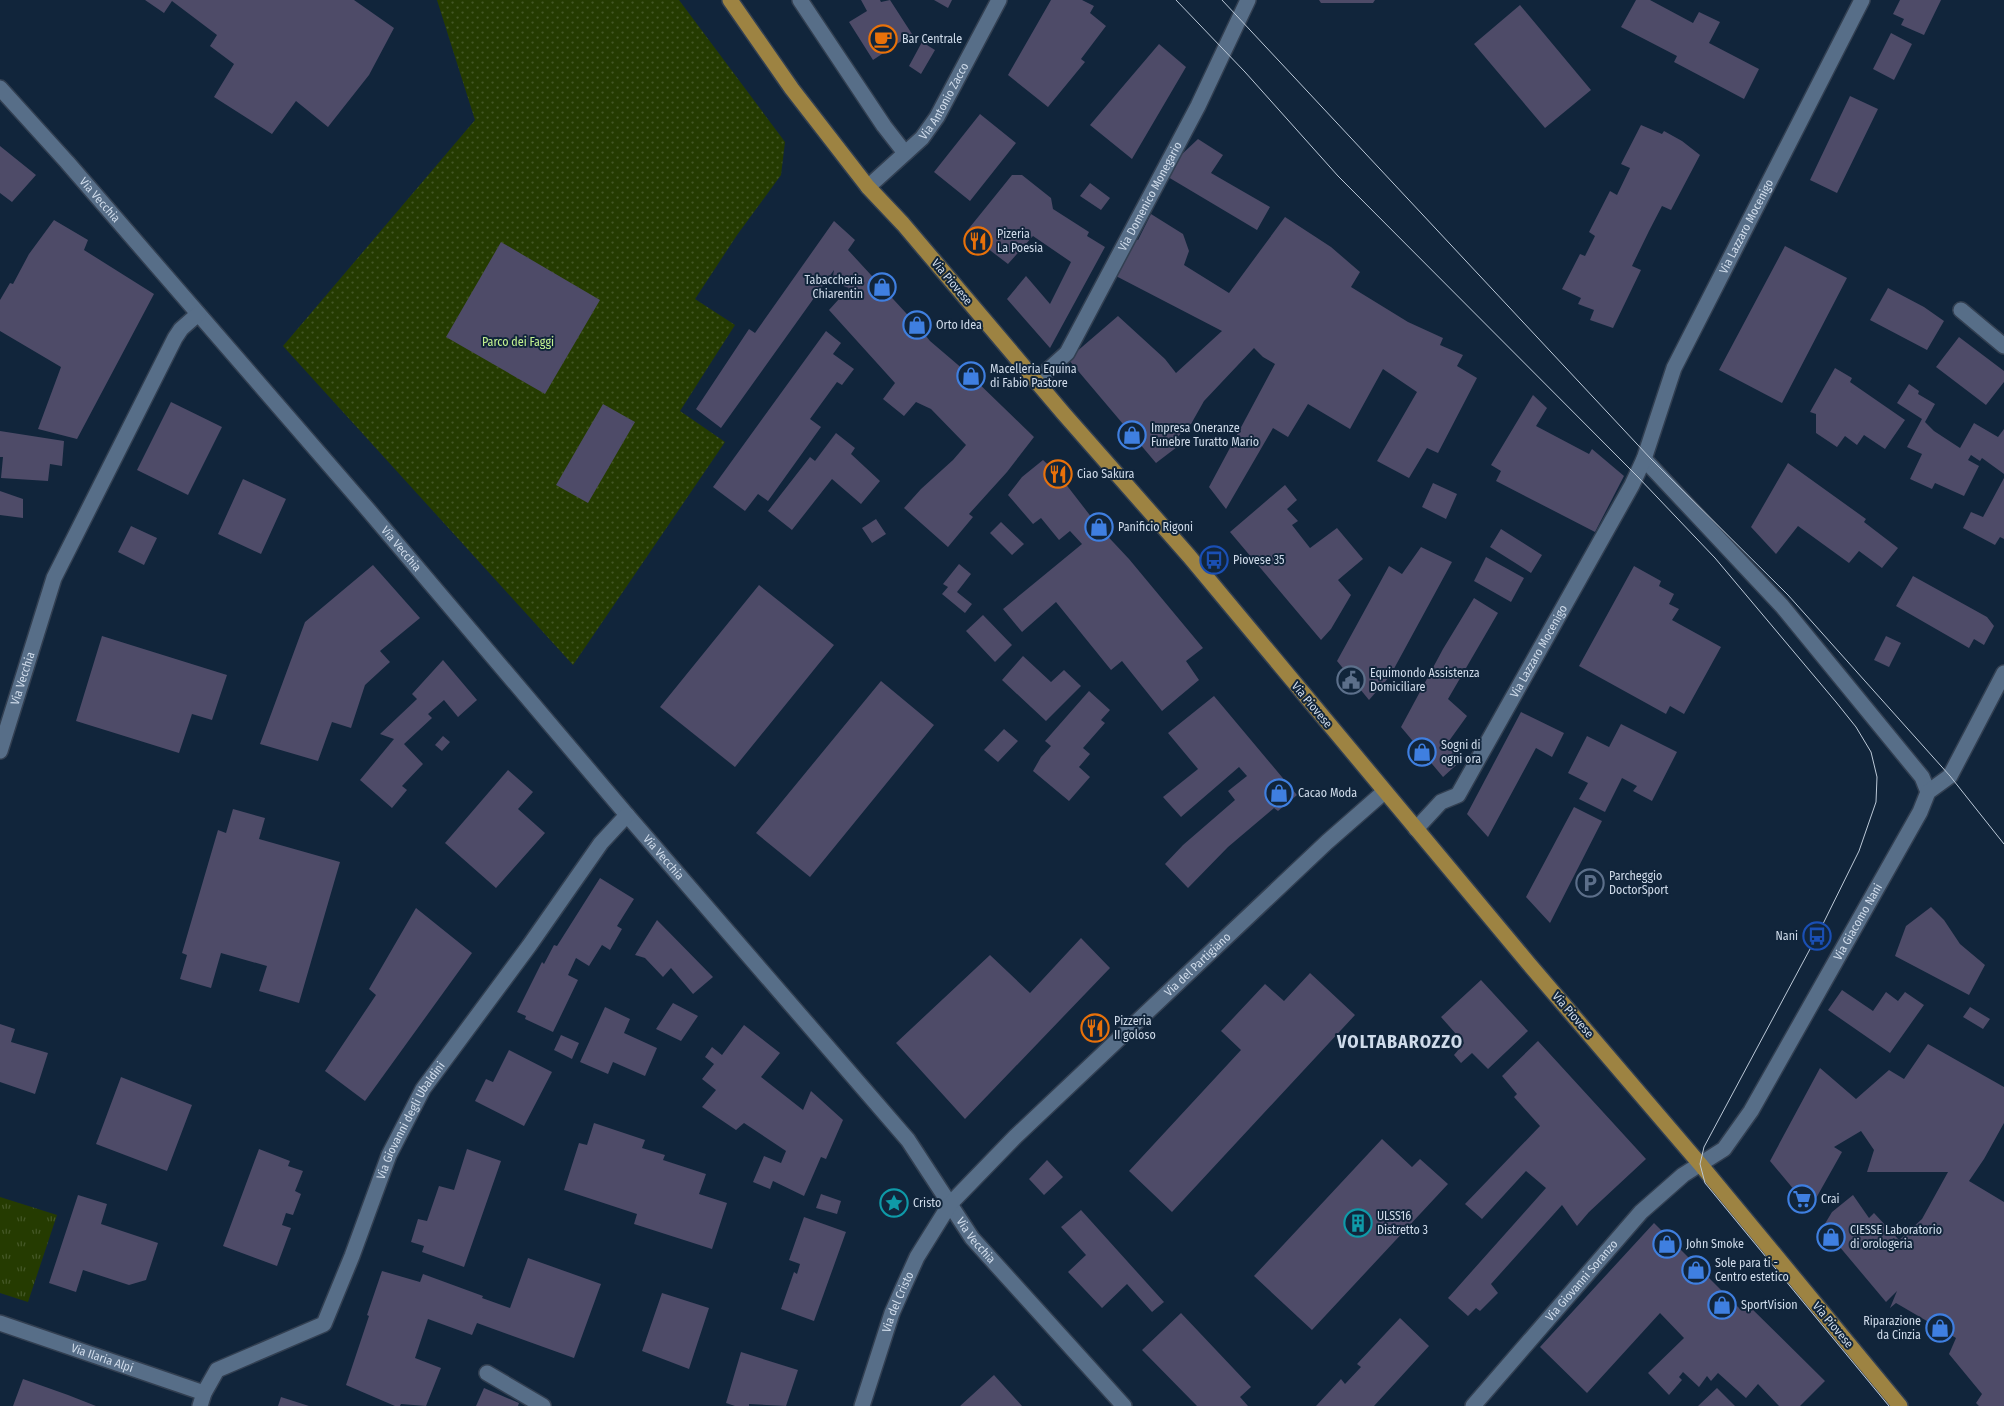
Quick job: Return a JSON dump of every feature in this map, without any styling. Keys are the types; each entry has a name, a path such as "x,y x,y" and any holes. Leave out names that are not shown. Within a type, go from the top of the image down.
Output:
{"main road":[{"name":"Via Piovese","path":"730,0 792,89 868,187 903,224 1036,382 1195,564 1384,792 1700,1164 1895,1405"}],"street":[{"path":"800,0 884,126 905,153"},
{"name":"Via Antonio Zacco","path":"868,187 922,138 937,116 999,0"},
{"name":"Via Domenico Monegario","path":"1036,382 1067,353 1198,106 1248,0"},
{"name":"Via Lazzaro Mocenigo","path":"1416,829 1441,802 1458,795 1632,485 1644,460 1674,368 1862,0"},
{"name":"Via Vecchia","path":"0,88 67,162 370,512 627,815 908,1140 972,1238 1124,1406"},
{"path":"1961,310 2004,346"},
{"name":"Via Vecchia","path":"0,751 54,578 175,338 198,314"},
{"path":"1644,460 1782,606 1922,777 1928,792 1950,776 2004,673"},
{"name":"Via del Partigiano","path":"950,1204 1015,1136 1320,848 1384,792"},
{"name":"Via Giacomo Nani","path":"1700,1164 1724,1150 1752,1111 1920,812 1928,792"},
{"name":"Via Giovanni degli Ubaldini","path":"202,1399 217,1370 324,1324 352,1256 389,1155 422,1090 529,946 601,843 627,815"},
{"name":"Via Giovanni Soranzo","path":"1481,1403 1642,1212 1683,1175 1700,1164"},
{"name":"Via del Cristo","path":"862,1406 892,1313 917,1257 950,1204"},
{"name":"Via Ilaria Alpi","path":"0,1323 202,1399"},
{"path":"487,1373 543,1406"}],"green space":[{"name":"Parco dei Faggi","path":"437,0 679,0 785,142 781,175 737,235 695,299 735,325 680,411 725,442 573,665 283,346 475,120"},
{"path":"0,1197 57,1215 28,1302 0,1293"}],"building":[{"path":"145,0 354,0 394,28 369,75 328,127 296,101 272,134 214,97 234,64 210,46 217,35 172,1 164,13"},
{"path":"861,0 880,0 881,2 890,0 912,34 873,60 849,22 867,11"},
{"path":"934,0 952,0 948,8"},
{"path":"1051,0 1082,0 1094,6 1090,13 1106,26 1081,59 1085,62 1048,107 1008,75"},
{"path":"1319,0 1375,0 1373,3 1321,3"},
{"path":"1636,0 1650,0 1693,23 1699,12 1720,22 1709,43 1759,69 1744,99 1674,62 1677,56 1621,27"},
{"path":"1900,0 1941,0 1924,35 1901,25 1904,19 1893,14"},
{"path":"1520,5 1591,90 1545,128 1474,44"},
{"path":"1891,33 1912,44 1894,80 1873,69"},
{"path":"922,42 935,50 921,74 909,66"},
{"path":"1159,44 1186,67 1132,159 1090,125"},
{"path":"1850,96 1878,109 1837,193 1810,180"},
{"path":"980,114 1016,143 970,201 934,172"},
{"path":"1641,125 1662,134 1664,131 1682,141 1700,155 1671,210 1662,206 1649,231 1632,266 1641,270 1613,328 1590,320 1594,310 1578,304 1581,298 1562,289 1580,254 1585,256 1595,236 1589,232 1610,191 1617,195 1630,168 1621,164"},
{"path":"1198,139 1223,155 1211,173 1270,207 1257,230 1168,177 1181,155"},
{"path":"0,146 36,175 12,202 0,193"},
{"path":"1012,175 1022,175 1051,198 1053,209 1089,232 1087,236 1105,247 1050,348 1007,299 1026,276 1050,304 1071,262 1033,236 1008,264 966,232"},
{"path":"1090,183 1110,198 1101,210 1080,196"},
{"path":"1151,214 1183,234 1189,251 1184,265 1229,293 1285,217 1331,247 1360,272 1351,287 1408,322 1443,338 1440,345 1463,355 1457,366 1477,378 1438,453 1427,448 1409,478 1377,461 1417,392 1383,369 1350,429 1308,404 1288,437 1273,428 1226,509 1209,487 1275,364 1263,357 1254,348 1204,401 1191,424 1173,441 1177,447 1156,463 1068,359 1118,316 1165,359 1176,373 1222,331 1114,275 1135,238 1138,240"},
{"path":"54,220 88,240 84,250 154,294 77,439 38,429 61,367 0,331 0,300 10,283 13,284 29,254"},
{"path":"834,221 855,240 848,250 930,341 971,376 1034,437 1007,472 969,514 973,517 948,547 904,508 966,445 931,409 916,402 904,416 883,399 895,383 829,310 849,288 832,282 834,270 721,428 696,409 749,329 755,333"},
{"path":"501,242 600,300 545,394 446,337"},
{"path":"1785,246 1847,278 1782,403 1719,370"},
{"path":"1888,288 1924,307 1944,321 1927,350 1870,320"},
{"path":"826,331 841,343 833,354 854,369 842,385 837,382 810,419 821,427 768,501 758,494 745,511 713,487"},
{"path":"1959,337 2004,371 2004,382 1986,405 1936,367"},
{"path":"1835,368 1852,378 1850,382 1905,420 1885,449 1864,435 1857,445 1845,436 1837,447 1816,433 1816,414 1810,412"},
{"path":"1909,384 1919,391 1918,394 1935,404 1925,422 1934,431 1960,448 1974,423 1998,437 2004,429 2004,474 1982,458 1980,461 1971,455 1968,460 1979,466 1964,496 1935,483 1932,489 1910,479 1922,454 1907,447 1922,419 1897,403"},
{"path":"1533,395 1547,408 1536,426 1589,454 1592,449 1624,476 1595,532 1496,481 1501,471 1491,465"},
{"path":"171,402 222,427 188,495 137,470"},
{"path":"603,404 635,422 588,503 556,485"},
{"path":"0,431 64,441 62,466 50,464 48,481 1,478 3,457 0,457"},
{"path":"836,433 855,448 851,454 880,481 861,504 832,479 792,530 768,511 810,457 815,461"},
{"path":"1043,460 1058,474 1099,527 1129,559 1203,648 1186,661 1199,680 1162,711 1122,661 1111,670 1056,602 1022,632 1003,609 1082,544 1070,531 1059,540 1041,518 1033,524 1008,495 1022,477"},
{"path":"1788,463 1866,519 1864,522 1898,548 1882,568 1859,551 1849,563 1798,526 1776,554 1751,527"},
{"path":"2004,478 2004,539 2000,537 1995,545 1963,528 1971,512 1983,517"},
{"path":"243,479 286,499 261,554 218,534"},
{"path":"1433,483 1457,494 1446,519 1422,507"},
{"path":"1285,485 1297,500 1287,509 1298,521 1292,525 1310,548 1337,528 1363,559 1338,580 1351,595 1331,629 1321,640 1230,532"},
{"path":"0,491 23,499 23,518 0,515"},
{"path":"876,519 886,534 872,543 862,528"},
{"path":"1001,522 1024,544 1012,555 990,533"},
{"path":"131,526 157,538 144,565 118,552"},
{"path":"1501,529 1542,555 1531,573 1490,547"},
{"path":"1421,547 1452,562 1390,676 1369,700 1337,661 1389,566 1402,574"},
{"path":"1486,557 1524,578 1511,602 1474,581"},
{"path":"959,564 971,574 957,592 972,604 965,613 942,594 948,587 943,584"},
{"path":"373,565 420,618 380,651 390,662 365,685 351,728 332,722 318,761 260,744 305,622"},
{"path":"1634,566 1661,581 1659,586 1674,594 1669,604 1679,609 1672,620 1721,647 1684,714 1670,706 1666,714 1579,666"},
{"path":"1913,576 1987,617 1994,626 1984,645 1974,639 1969,648 1896,606"},
{"path":"759,585 834,645 735,767 660,707"},
{"path":"1474,598 1498,613 1448,699 1467,716 1449,741 1464,758 1443,777 1401,727 1443,649"},
{"path":"983,615 1012,645 995,662 966,631"},
{"path":"102,636 227,675 212,720 192,714 179,753 76,721"},
{"path":"1886,636 1901,643 1889,667 1874,660"},
{"path":"1023,656 1051,682 1064,670 1081,686 1046,721 1002,680"},
{"path":"443,660 477,700 458,717 444,700 428,714 432,718 404,744 423,764 402,786 407,790 392,808 360,780 394,739 380,734 417,699 412,694"},
{"path":"881,681 934,725 810,877 756,833"},
{"path":"1089,691 1110,710 1101,720 1105,723 1083,748 1090,754 1079,767 1090,777 1069,801 1033,771 1041,757 1051,746 1045,741"},
{"path":"1214,696 1297,795 1278,811 1274,808 1228,847 1188,888 1165,864 1183,845 1235,800 1228,791 1247,776 1239,767 1181,817 1163,797 1198,769 1168,733"},
{"path":"1521,712 1564,733 1552,757 1536,748 1488,837 1467,814"},
{"path":"1621,724 1677,752 1652,801 1633,791 1637,786 1622,778 1605,812 1579,799 1588,783 1568,773 1587,736 1609,747"},
{"path":"1004,729 1018,741 998,762 984,750"},
{"path":"443,736 450,742 442,751 435,745"},
{"path":"508,770 533,792 518,809 545,833 496,888 445,843"},
{"path":"1574,807 1602,821 1550,923 1526,897"},
{"path":"233,809 265,818 259,839 340,862 299,1003 259,991 267,966 221,953 211,988 180,979 187,955 182,953 218,830 226,833"},
{"path":"600,878 634,899 617,926 622,929 610,950 602,945 589,966 576,958 568,975 578,980 553,1032 525,1019 526,1016 517,1012 542,962 544,964 554,945 557,946"},
{"path":"1931,907 1944,920 1960,944 1985,965 1969,995 1895,956 1906,926"},
{"path":"416,908 472,953 365,1101 325,1071 376,995 369,989"},
{"path":"657,920 713,977 693,994 671,968 663,977 645,958 635,955"},
{"path":"1081,938 1110,968 965,1119 896,1043 990,955 1030,993"},
{"path":"1310,973 1355,1015 1172,1212 1129,1171 1241,1050 1221,1031 1265,984 1284,1001"},
{"path":"1481,980 1528,1031 1488,1069 1472,1053 1461,1063 1454,1055 1464,1043 1441,1017"},
{"path":"1842,990 1873,1011 1886,992 1898,1001 1905,992 1924,1005 1890,1053 1828,1010"},
{"path":"673,1003 698,1016 681,1041 656,1029"},
{"path":"605,1007 630,1019 624,1033 657,1048 645,1076 613,1062 608,1074 580,1062"},
{"path":"1970,1007 1990,1019 1983,1029 1963,1017"},
{"path":"0,1024 15,1029 11,1042 48,1053 35,1094 0,1082"},
{"path":"744,1025 780,1053 761,1077 803,1110 811,1091 843,1120 826,1159 821,1157 804,1196 773,1181 770,1189 753,1182 764,1156 781,1163 786,1151 744,1123 736,1130 702,1107 716,1090 702,1079 714,1064 705,1057 712,1047 722,1055"},
{"path":"561,1035 579,1043 572,1059 554,1050"},
{"path":"1538,1041 1646,1159 1589,1212 1577,1226 1562,1205 1491,1284 1498,1293 1480,1311 1476,1308 1468,1316 1448,1298 1546,1188 1526,1171 1482,1219 1465,1204 1540,1126 1514,1097 1517,1094 1502,1076"},
{"path":"1928,1044 2004,1087 2004,1123 1969,1181 2004,1202 2004,1406 1979,1406 1976,1403 1982,1394 1949,1354 1956,1338 1896,1303 1890,1308 1897,1291 1886,1302 1823,1227 1832,1212 1853,1195 1869,1218 1874,1213 1899,1240 1922,1219 1948,1172 1867,1172 1874,1150 1861,1131 1834,1147 1842,1152 1810,1209 1770,1161 1820,1068 1856,1099 1889,1070 1904,1079"},
{"path":"509,1050 552,1072 524,1126 475,1101 486,1079 493,1082"},
{"path":"121,1077 192,1105 167,1171 96,1144"},
{"path":"594,1123 645,1140 642,1148 665,1155 663,1160 706,1174 699,1194 727,1203 712,1249 634,1224 637,1214 564,1190 579,1143 587,1145"},
{"name":"ULSS16 Distretto 3","path":"1382,1139 1412,1167 1420,1159 1448,1184 1312,1330 1254,1276"},
{"path":"259,1149 290,1161 288,1166 303,1171 295,1191 301,1194 293,1215 286,1213 282,1225 291,1228 277,1266 223,1246"},
{"path":"467,1149 501,1161 464,1267 422,1252 424,1246 411,1242 418,1219 427,1221 439,1186 454,1190"},
{"path":"1047,1160 1063,1177 1044,1195 1029,1179"},
{"path":"821,1194 841,1201 837,1214 816,1208"},
{"path":"78,1195 107,1204 101,1224 158,1243 146,1280 129,1285 83,1270 76,1292 49,1283"},
{"path":"1081,1210 1164,1302 1152,1312 1127,1284 1102,1308 1068,1272 1086,1255 1061,1227"},
{"path":"804,1217 846,1232 814,1321 781,1309 794,1272 797,1274 800,1264 789,1260"},
{"path":"1654,1223 1741,1310 1748,1305 1825,1381 1800,1406 1779,1406 1758,1384 1746,1398 1718,1373 1711,1381 1707,1376 1699,1387 1683,1372 1679,1377 1682,1380 1669,1395 1648,1373 1684,1338 1660,1313 1587,1393 1540,1347"},
{"path":"528,1258 601,1284 574,1358 477,1323 472,1335 428,1319 415,1358 441,1368 426,1406 401,1404 400,1406 395,1406 346,1385 382,1271 420,1282 423,1274 510,1308"},
{"path":"662,1293 709,1308 689,1369 642,1351"},
{"path":"1181,1313 1251,1387 1240,1397 1248,1406 1197,1406 1142,1350"},
{"path":"1400,1318 1429,1346 1374,1406 1316,1406 1341,1379 1345,1384 1361,1367 1357,1364"},
{"path":"741,1352 798,1370 786,1406 749,1404 749,1406 735,1406 726,1403"},
{"path":"994,1375 1022,1406 960,1406"},
{"path":"23,1379 68,1395 96,1406 13,1406"},
{"path":"484,1388 519,1403 518,1406 476,1406"},
{"path":"1717,1388 1735,1406 1698,1406"},
{"path":"281,1397 309,1406 278,1406"}],"tram line":[{"path":"1176,0 1245,72 1338,176 1638,477 1715,558 1836,702 1856,727 1871,752 1877,777 1876,802 1859,851 1817,936 1704,1147 1700,1164 1705,1183 1889,1406"},
{"path":"1222,0 1651,459 1788,595 1950,776 2004,844"}],"place":[{"name":"Bar Centrale","path":"883,39"},
{"name":"Pizeria La Poesia","path":"978,241"},
{"name":"Tabaccheria Chiarentin","path":"882,287"},
{"name":"Orto Idea","path":"917,325"},
{"name":"Macelleria Equina di Fabio Pastore","path":"971,376"},
{"name":"Impresa Oneranze Funebre Turatto Mario","path":"1132,435"},
{"name":"Ciao Sakura","path":"1058,474"},
{"name":"Panificio Rigoni","path":"1099,527"},
{"name":"Piovese 35","path":"1214,560"},
{"name":"Equimondo Assistenza Domiciliare","path":"1351,680"},
{"name":"Sogni di ogni ora","path":"1422,752"},
{"name":"Cacao Moda","path":"1279,793"},
{"name":"Parcheggio DoctorSport","path":"1590,883"},
{"name":"Nani","path":"1817,936"},
{"name":"Pizzeria II goloso","path":"1095,1028"},
{"name":"Crai","path":"1802,1199"},
{"name":"Cristo","path":"894,1203"},
{"name":"ULSS16 Distretto 3","path":"1358,1223"},
{"name":"CIESSE Laboratorio di orologeria","path":"1831,1237"},
{"name":"John Smoke","path":"1667,1244"},
{"name":"Sole para ti - Centro estetico","path":"1696,1270"},
{"name":"SportVision","path":"1722,1305"},
{"name":"Riparazione da Cinzia","path":"1940,1328"}],"district":[{"name":"VOLTABAROZZO","path":"1400,1042"}]}
